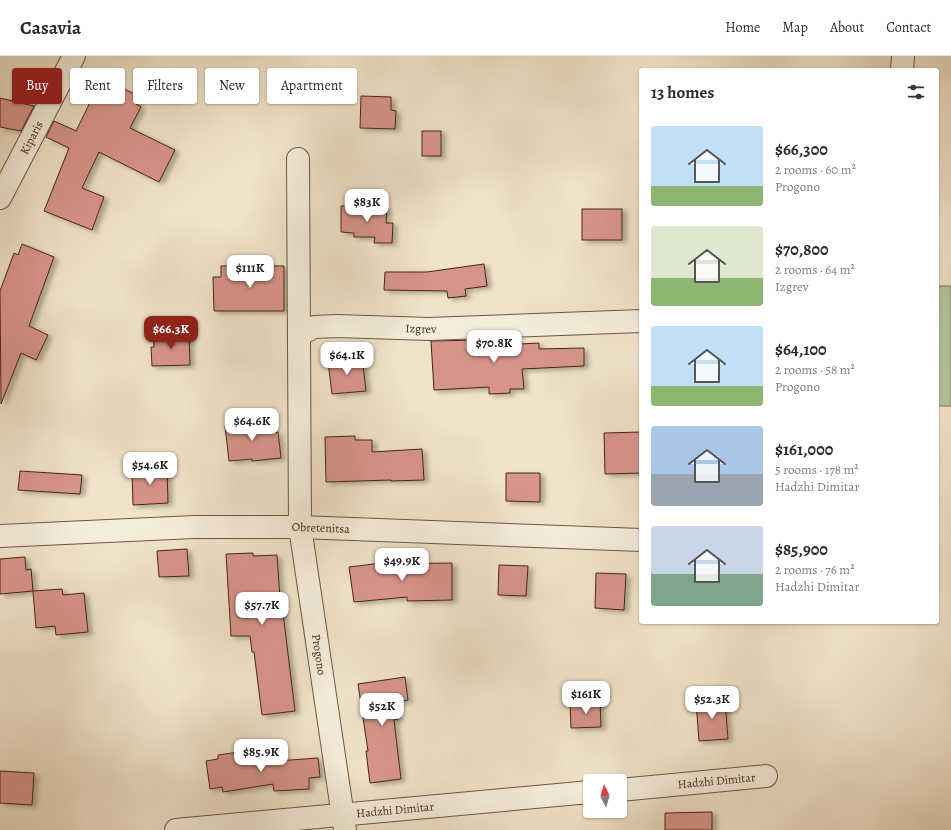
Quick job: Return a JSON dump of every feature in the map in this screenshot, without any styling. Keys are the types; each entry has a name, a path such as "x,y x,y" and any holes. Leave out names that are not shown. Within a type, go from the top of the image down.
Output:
{"street":[{"name":"Kiparis","path":"0,198 74,56"},
{"path":"902,68 903,56"},
{"name":"Progono","path":"298,159 300,527 344,823"},
{"name":"Izgrev","path":"299,335 314,327 337,326 429,329 639,321"},
{"name":"Obretenitsa","path":"0,536 194,527 300,527 639,540"},
{"name":"Hadzhi Dimitar","path":"627,789 766,776"},
{"name":"Hadzhi Dimitar","path":"176,830 344,823 583,793"}],"green space":[{"path":"939,286 951,286 951,406 939,406"}],"building":[{"path":"125,90 133,94 133,104 141,107 130,128 175,150 159,182 99,152 82,188 104,197 92,230 44,211 69,148 46,137 54,121 76,131 89,104 125,104"},
{"path":"361,96 391,97 391,110 396,111 395,129 360,128"},
{"path":"0,98 12,101 12,104 26,104 34,106 21,131 0,127"},
{"path":"422,131 441,131 441,156 422,156"},
{"path":"341,206 387,207 386,223 393,223 392,243 374,243 375,237 354,237 354,233 341,232"},
{"path":"582,209 622,209 622,240 582,240"},
{"path":"22,244 54,257 29,326 48,335 36,360 21,353 1,404 0,291 14,253 18,255"},
{"path":"484,264 487,286 465,289 466,296 448,298 447,291 384,290 385,272 427,272"},
{"path":"221,266 284,266 284,311 214,311 213,277 221,277"},
{"path":"189,333 190,365 152,366 151,347 154,347 153,335"},
{"path":"481,340 482,346 539,343 539,349 584,348 584,366 522,369 524,389 510,389 510,393 489,394 489,387 434,390 431,341"},
{"path":"362,357 366,391 332,394 328,361"},
{"path":"266,421 268,433 278,432 281,458 252,461 252,459 229,461 225,426"},
{"path":"639,432 639,473 605,474 604,433"},
{"path":"355,436 355,440 372,440 372,452 422,449 424,480 326,482 325,437"},
{"path":"167,468 168,503 133,505 132,469"},
{"path":"20,471 82,475 80,494 18,490"},
{"path":"506,473 540,473 540,502 506,501"},
{"path":"187,549 189,576 159,577 157,551"},
{"path":"253,553 253,556 277,555 281,613 283,613 295,711 262,715 254,652 252,652 250,636 231,636 226,554"},
{"path":"25,557 26,570 31,569 33,591 0,594 0,559"},
{"path":"382,563 452,563 452,600 407,601 407,597 354,602 349,567"},
{"path":"499,565 528,566 526,596 498,595"},
{"path":"596,573 626,574 624,610 595,608"},
{"path":"62,589 63,595 84,593 88,632 56,635 55,626 36,628 33,591"},
{"path":"405,677 408,700 395,702 398,719 394,720 401,779 370,783 366,751 368,751 358,684"},
{"path":"725,700 728,739 699,741 696,702"},
{"path":"600,701 601,727 571,728 570,703"},
{"path":"239,752 240,756 248,755 249,763 318,758 320,777 309,778 309,789 274,791 273,784 223,792 222,787 210,789 206,761 218,759 218,755"},
{"path":"0,771 34,773 32,805 0,803"},
{"path":"712,812 712,830 665,830 665,813"}]}
